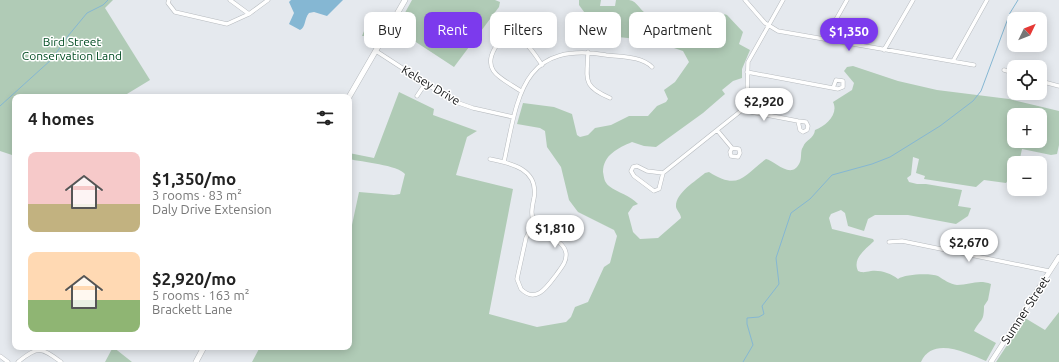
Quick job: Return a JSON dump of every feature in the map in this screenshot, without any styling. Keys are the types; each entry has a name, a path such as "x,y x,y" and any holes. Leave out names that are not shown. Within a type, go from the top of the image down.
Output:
{"main road":[{"path":"351,94 405,0"},
{"name":"Sumner Street","path":"991,362 1059,258"},
{"path":"196,362 202,350"}],"street":[{"path":"168,0 168,3 175,12 227,24 249,14 268,0"},
{"path":"230,0 249,14"},
{"path":"745,0 768,26 778,30 825,40 974,65"},
{"path":"663,173 647,172 637,166 633,167 631,171 634,176 654,192 659,188 663,173 743,108 747,97 747,72 750,58 783,0"},
{"path":"825,40 847,0"},
{"path":"884,50 912,0"},
{"path":"953,62 987,0"},
{"path":"521,91 497,75 491,68 490,57 498,42 509,37 520,39 528,46 542,65"},
{"name":"Kelsey Drive","path":"376,51 425,84 459,104 514,117"},
{"path":"504,162 521,91 530,76 542,65 560,55 573,52 588,52 642,60 652,67"},
{"path":"588,52 588,84 594,91 610,98"},
{"path":"747,72 833,88"},
{"path":"1047,83 1059,86"},
{"path":"417,96 425,84"},
{"path":"743,108 751,112 798,121"},
{"path":"717,130 732,148"},
{"path":"490,159 517,165 530,178 534,190 531,212 536,226 545,235 560,244 564,249 566,258 545,290 538,295 533,295 527,294 521,289 517,279 526,238 529,232 536,226"},
{"path":"889,242 902,241 1049,272"},
{"path":"18,362 35,350 46,351 61,362"},
{"path":"0,356 8,362"}],"green space":[{"name":"Bird Street Conservation Land","path":"0,0 113,0 105,8 150,80 127,94 12,94 12,155 0,151"},
{"path":"412,0 495,0 500,2 499,7 495,12 490,12 490,19 482,30 482,12 424,12 424,47 416,42 416,12 405,12"},
{"path":"579,0 601,0 600,6 615,6 616,0 629,0 635,2 643,12 629,12 629,38 621,37 621,12 584,12 579,5"},
{"path":"726,15 743,32 739,44 750,50 742,69 742,78 733,81 722,90 725,94 703,113 656,147 644,146 632,142 612,153 608,157 604,166 604,179 609,186 631,198 638,204 633,206 628,213 633,232 640,239 658,238 681,218 676,207 679,197 682,192 705,173 709,172 719,178 734,181 746,176 766,159 788,170 793,170 797,167 800,162 804,144 813,135 815,130 827,123 833,115 833,102 852,90 854,83 844,71 847,67 853,66 898,81 937,90 1007,99 1007,100 1013,100 1046,108 1007,108 1007,148 1047,148 1047,108 1059,111 1059,145 1057,154 1051,155 1022,149 1020,156 1007,156 1006,183 984,180 976,187 924,179 925,176 916,173 919,159 913,157 911,175 907,178 909,182 962,190 958,206 971,208 968,216 956,224 908,215 875,215 868,219 864,231 848,226 845,213 841,210 831,214 829,218 832,229 873,239 874,241 858,258 858,271 882,272 892,275 898,279 912,275 934,275 949,283 957,285 978,282 991,284 982,318 974,331 996,343 986,361 960,351 942,348 933,350 926,354 921,362 252,362 258,350 352,350 352,225 359,192 394,195 400,194 405,174 388,166 352,160 352,154 374,158 399,92 434,109 433,115 477,131 467,137 456,175 513,189 489,314 537,327 566,322 571,317 575,307 588,302 604,267 610,263 617,236 614,230 578,212 569,200 561,167 547,147 545,131 540,128 517,124 523,103 554,107 572,114 577,135 580,137 588,135 595,128 611,125 629,116 648,116 657,106 666,102 668,99 664,90 675,82 689,62 683,51 674,48 726,48"},
{"path":"425,48 468,48 454,67"},
{"path":"1059,312 1059,362 996,362 1025,318 1045,330"},
{"path":"111,350 117,350 132,362 105,362"}],"water":[{"path":"291,0 343,0 327,16 314,12 309,13 302,29 300,30 289,24 294,13 289,2"}],"waterway":[{"path":"13,94 52,59 87,13 103,5 108,0"},
{"path":"743,362 753,345 747,324 747,318 759,317 764,314 762,306 779,284 776,258 791,213 810,199 832,175 872,164 890,157 940,126 973,101 981,91 1010,13 1018,0"},
{"path":"0,106 12,95"}]}
